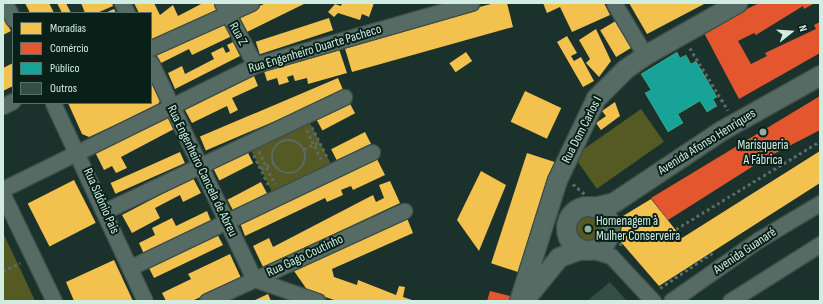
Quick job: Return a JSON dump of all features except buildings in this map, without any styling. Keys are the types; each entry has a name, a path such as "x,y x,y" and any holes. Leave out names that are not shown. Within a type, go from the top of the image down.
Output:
{"street":[{"path":"5,3 12,17"},
{"path":"122,3 126,12"},
{"path":"152,47 224,8 252,3"},
{"name":"Rua Engenheiro Duarte Pacheco","path":"3,190 171,105 255,65 471,3"},
{"path":"614,3 645,55"},
{"name":"Rua Dom Carlos I","path":"522,296 564,180 596,98 625,68 735,4"},
{"name":"Rua Z","path":"224,8 255,65"},
{"name":"Rua Engenheiro Cancela de Abreu","path":"152,64 254,279"},
{"name":"Avenida Afonso Henriques","path":"594,200 614,202 722,130 820,75"},
{"path":"105,211 199,164 252,144 305,118 344,96"},
{"path":"3,106 12,102"},
{"name":"Rua Sidónio Pais","path":"54,104 78,152 145,301"},
{"path":"130,267 227,222 330,169 372,152"},
{"path":"564,180 561,207 573,244 610,256 654,295"},
{"path":"3,195 54,301"},
{"path":"594,200 605,214 610,227 603,244 559,256 547,267 522,296 544,250 567,226 581,207 594,200"},
{"name":"Avenida Guanaré","path":"671,301 758,240 820,203"},
{"name":"Rua Gago Coutinho","path":"207,301 404,210"},
{"path":"730,301 820,244"},
{"path":"254,279 317,301"}],"path":[{"path":"688,45 728,110"},
{"path":"721,114 734,106"},
{"path":"305,118 319,142 330,169"},
{"path":"305,118 314,144 330,169"},
{"path":"284,140 295,141 304,149 304,164 297,172 282,172 273,163 275,148 284,140"},
{"path":"676,228 820,141"},
{"path":"304,149 319,142"},
{"path":"252,144 266,167 277,195"},
{"path":"252,144 261,169 277,195"},
{"path":"261,169 273,163"},
{"path":"564,180 594,200"},
{"path":"624,212 618,237 627,254"},
{"path":"654,295 720,248"},
{"path":"3,271 33,256"}],"green space":[{"path":"641,109 664,142 597,189 574,156"},
{"path":"308,119 331,164 273,194 250,149"},
{"path":"588,215 597,219 601,228 597,237 588,241 579,237 575,228 579,219"},
{"path":"3,233 18,264 35,301 3,301"}],"place":[{"name":"Marisqueria A Fábrica","path":"763,132"},
{"name":"Homenagem à Mulher Conserveira","path":"588,229"}]}
